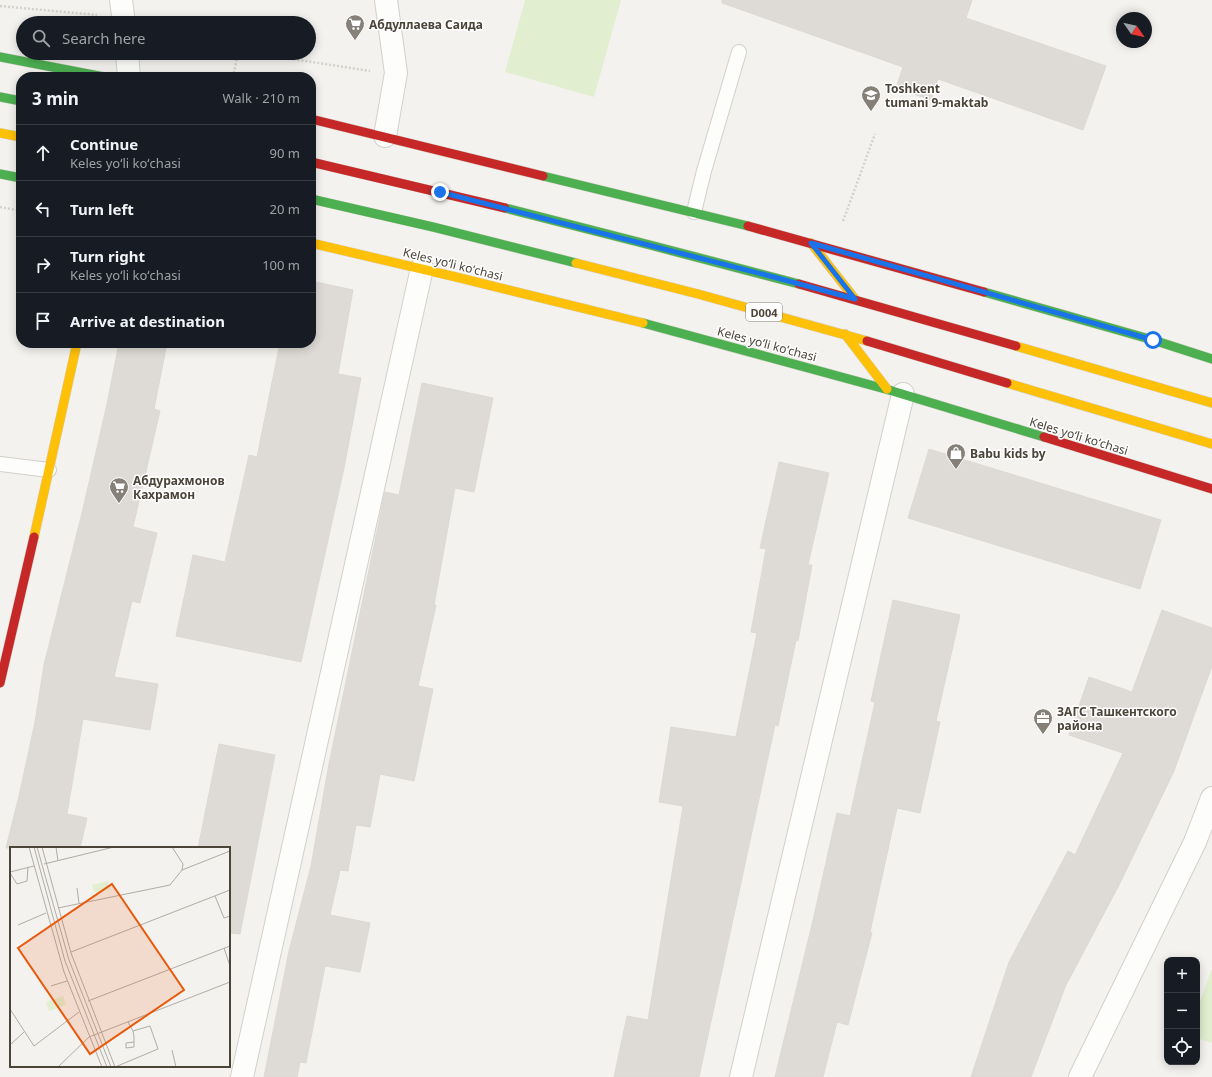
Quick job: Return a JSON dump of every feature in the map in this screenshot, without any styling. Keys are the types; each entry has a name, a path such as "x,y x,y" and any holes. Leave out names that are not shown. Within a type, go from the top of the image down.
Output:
{"street":[{"path":"385,136 396,74 386,0"},
{"path":"0,56 16,59"},
{"path":"20,60 79,72"},
{"path":"128,60 129,72"},
{"path":"0,97 16,101"},
{"path":"316,120 694,212 811,243 1153,340 1212,359"},
{"path":"0,133 16,137"},
{"path":"316,163 440,192 763,274 855,299 1212,403"},
{"path":"0,174 16,177"},
{"name":"D004","path":"316,200 456,233 845,334 1212,444"},
{"path":"811,243 855,299"},
{"name":"Keles yoʻli koʻchasi","path":"316,244 422,268 719,343 895,392 1212,489"},
{"path":"242,1077 422,268"},
{"path":"740,1077 895,392 845,334"},
{"path":"0,683 49,470 75,348"},
{"path":"1080,1077 1195,842 1212,798"}],"lane":[{"path":"694,212 704,171 739,52"},
{"path":"0,464 49,470"}],"path":[{"path":"0,6 103,16"},
{"path":"234,72 237,60"},
{"path":"299,60 377,72"},
{"path":"843,221 874,134"},
{"path":"0,207 16,210"}],"green space":[{"path":"525,0 621,0 594,97 505,72"},
{"path":"1212,968 1212,1043 1200,1039 1200,1002"}],"building":[{"path":"722,0 972,0 966,18 1106,66 1083,130 938,79 931,100 896,88 903,67 722,3"},
{"path":"316,282 353,290 338,374 361,378 344,468 301,662 176,636 193,555 225,562 249,455 257,457 279,348 316,348"},
{"path":"118,348 166,348 154,409 160,411 133,527 157,533 140,603 132,601 114,677 158,684 150,730 83,719 67,814 87,818 80,847 6,848 35,722 44,665 82,513"},
{"path":"422,383 493,398 474,492 455,488 434,605 436,605 418,686 433,689 414,781 380,774 370,827 356,825 348,871 340,870 330,915 370,923 360,972 325,966 306,1063 300,1062 297,1077 264,1077 289,951 311,866 329,764 385,492 399,495"},
{"path":"929,449 1161,520 1140,589 908,518"},
{"path":"779,462 829,473 808,565 812,565 798,641 796,640 778,726 775,725 699,1077 614,1077 627,1016 648,1020 683,806 659,802 671,727 736,737 757,633 751,632 766,549 760,548"},
{"path":"893,600 960,615 936,721 940,722 920,813 897,808 870,932 872,933 848,1025 837,1022 823,1077 775,1077 837,813 850,816 875,702 871,701"},
{"path":"1162,610 1212,628 1212,666 1174,771 1119,885 1066,985 1031,1077 971,1077 1009,962 1068,851 1075,855 1123,753 1069,735 1089,677 1132,692"},
{"path":"219,744 275,755 240,934 230,933 230,847 198,847"}],"traffic: fast":[{"path":"0,57 78,72"},
{"path":"0,97 16,100"},
{"path":"0,174 16,177"},
{"path":"543,176 748,226"},
{"path":"316,200 433,227 576,263"},
{"path":"505,208 799,284"},
{"path":"984,292 1153,340 1212,359"},
{"path":"643,323 889,390 1044,437"}],"traffic: slow":[{"path":"0,133 16,136"},
{"path":"811,243 855,299"},
{"path":"316,244 643,323"},
{"path":"576,263 698,294 867,341"},
{"path":"845,334 887,389"},
{"path":"1016,346 1212,403"},
{"path":"34,537 76,348"},
{"path":"1007,383 1212,444"}],"traffic: jam":[{"path":"316,120 543,176"},
{"path":"316,163 505,208"},
{"path":"748,226 984,292"},
{"path":"799,284 1016,346"},
{"path":"867,341 1007,383"},
{"path":"1044,437 1212,489"},
{"path":"0,683 34,537"}],"place":[{"name":"Абдуллаева Саида","path":"355,41"},
{"name":"Toshkent tumani 9-maktab","path":"871,112"},
{"name":"Babu kids by","path":"956,470"},
{"name":"Абдурахмонов Кахрамон","path":"119,504"},
{"name":"ЗАГС Ташкентского района","path":"1043,735"}],"route":[{"path":"440,192 855,299 811,243 1153,340"}]}
